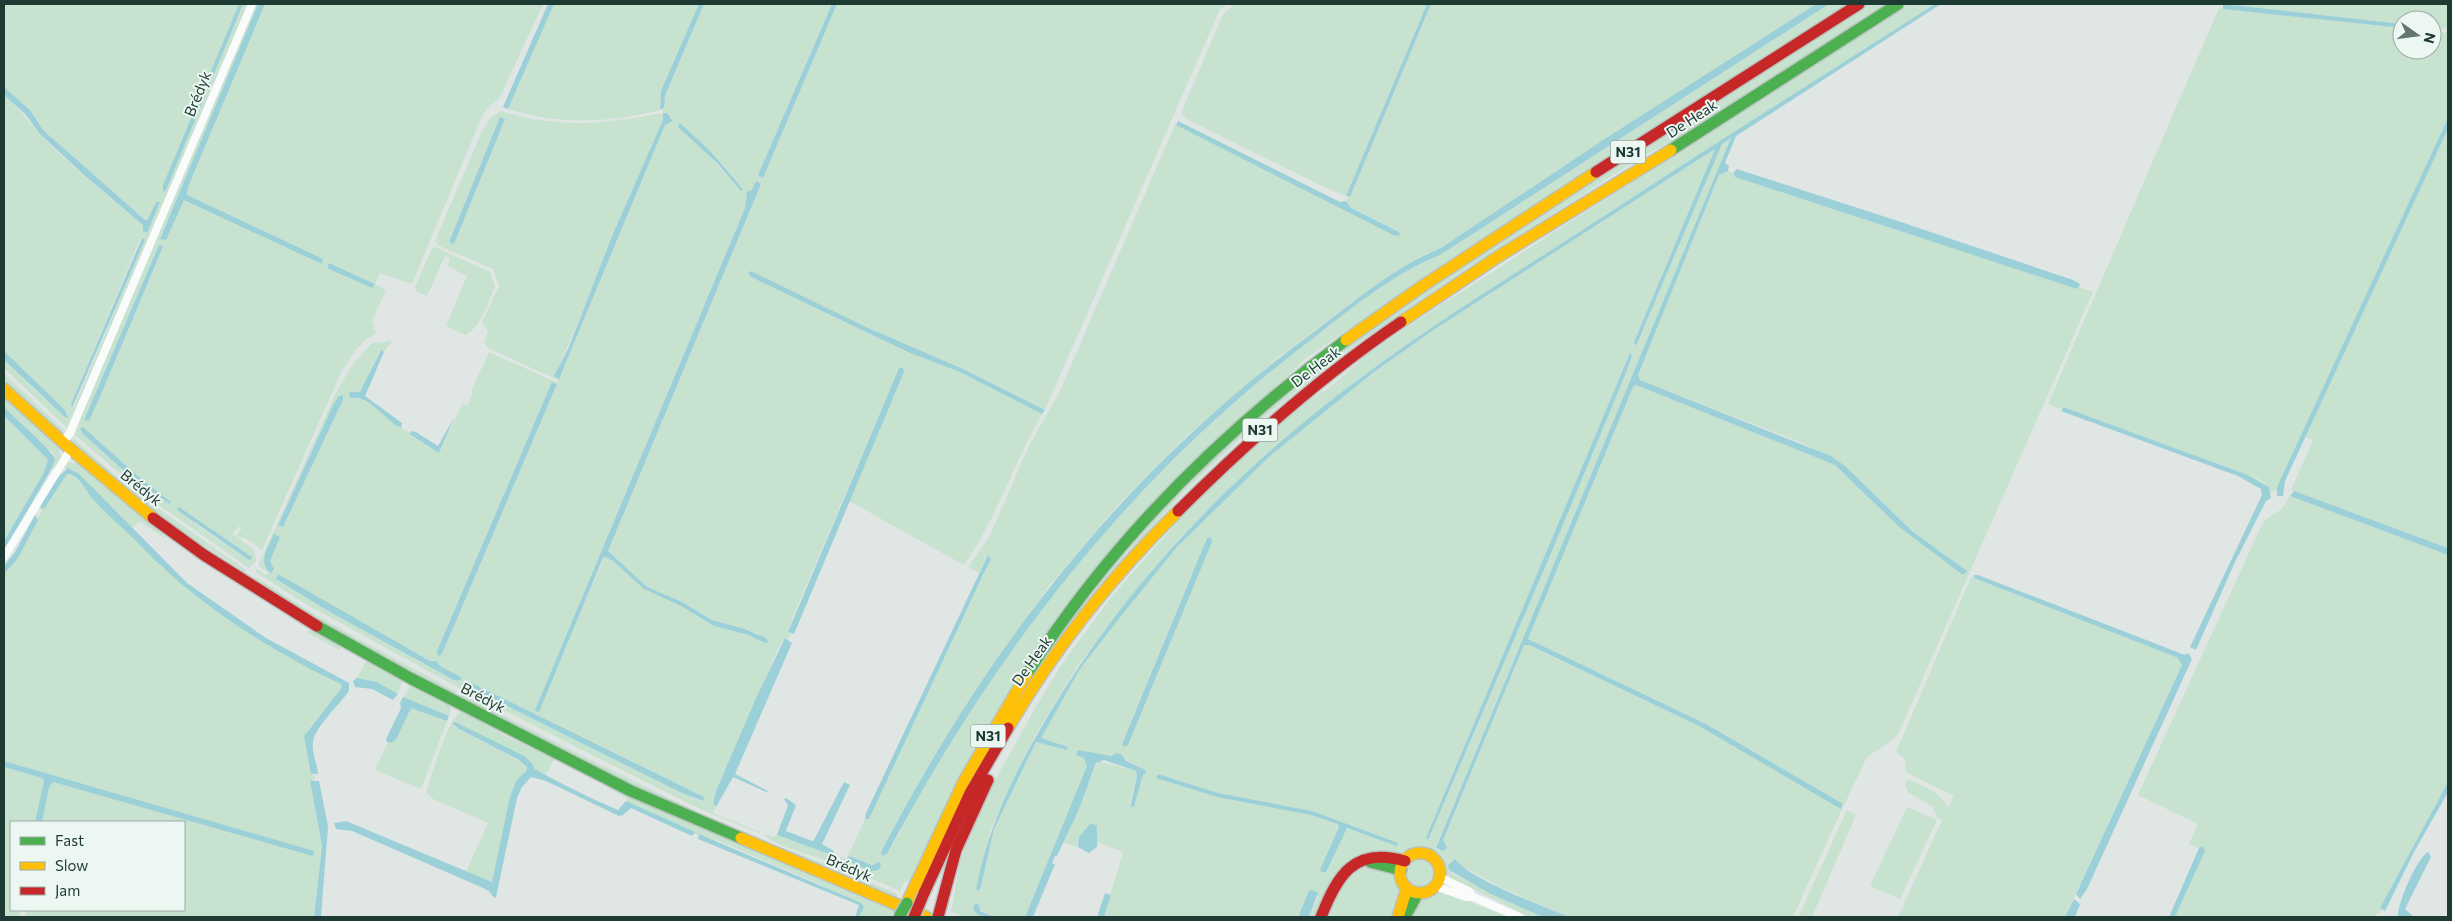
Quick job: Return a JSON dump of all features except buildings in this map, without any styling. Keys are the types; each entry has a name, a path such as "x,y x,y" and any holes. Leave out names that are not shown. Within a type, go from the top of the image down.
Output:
{"main road":[{"name":"De Heak","path":"901,917 964,778 1002,712 1045,647 1083,595 1128,540 1178,485 1223,442 1296,378 1398,302 1474,250 1860,4"},
{"name":"De Heak","path":"914,917 953,826 994,748 1029,691 1073,629 1110,583 1191,494 1241,446 1286,408 1374,342 1480,267 1627,178 1898,4"},
{"name":"Brédyk","path":"4,388 67,446 132,500 204,555 296,615 370,657 631,791 926,917"},
{"path":"938,917 956,850 973,809 1009,741 1073,629"},
{"path":"1415,854 1428,855 1437,863 1437,881 1428,892 1412,890 1402,880 1403,865 1415,854"},
{"path":"1321,917 1335,884 1348,871 1372,857 1384,856 1403,865"},
{"path":"1398,917 1412,890"},
{"path":"1406,917 1412,890"}],"street":[{"name":"Brédyk","path":"67,446 70,433 117,327 252,4"},
{"path":"4,557 67,446"},
{"path":"1437,881 1456,894 1473,897 1519,917"}],"green space":[{"path":"4,4 239,4 163,185 164,191 243,4 250,4 67,428 4,368 4,360 44,399 68,417 65,410 4,351 4,95 65,159 143,225 143,231 156,202 148,219 145,220 43,130 30,110 4,87","holes":["140,239 145,240 74,407 72,407 71,404"]},
{"path":"254,4 258,4 160,239 184,200 324,261 187,196 188,187 265,4 543,4 500,97 482,116 412,284 380,273 375,284 386,290 372,321 376,334 359,346 339,377 262,550 244,537 242,539 236,535 242,528 239,526 233,534 254,550 256,561 249,568 146,496 75,435 80,418","holes":["161,246 163,248 100,397 89,421 84,420","330,263 375,284 327,267","87,431 140,478 171,502 170,504 132,478 83,434","177,509 182,509 252,557 251,561 202,529"]},
{"path":"554,4 699,4 659,106 660,110 603,120 564,120 545,118 508,109"},
{"path":"704,4 832,4 758,175 763,178 837,4 1228,4 1220,9 1045,410 963,369 866,327 751,271 749,273 751,277 910,353 960,372 1042,414 1022,452 996,510 964,565 849,501 904,372 904,370 899,368 792,619 789,639 785,638 779,647 716,791 713,802 716,806 713,813 759,833 702,810 463,690 297,599 256,572 256,569 266,575 268,572 258,566 336,393 353,364 372,343 392,341 384,352 381,350 379,352 360,393 349,393 350,398 363,400 370,404 398,427 409,432 409,435 439,453 462,404 467,406 473,393 471,392 489,352 558,383 558,380 490,349 484,343 488,331 482,322 499,286 493,269 437,245 435,241 482,131 490,118 501,111 542,120 582,123 621,120 663,113 663,120 555,376 559,378 665,125 673,119 666,112 664,113 662,109 664,108 663,102","holes":["500,118 505,120 449,242","702,148 711,152 743,188 739,189","756,181 761,184 608,551 647,587 712,620 758,633 765,643 748,635 714,626 681,606 644,589 606,557 537,712 535,710 745,208 747,193 752,190","553,382 557,384 442,654 437,651","344,397 283,527 278,524 316,442","278,574 353,619 461,677 422,663 276,577","472,683 700,795 702,802 473,689"]},
{"path":"1235,4 1427,4 1346,196 1189,120 1181,113 1223,14"},
{"path":"1431,4 1816,4 1603,140 1441,248 1423,255 1381,281 1280,356 1189,434 1117,506 1049,586 924,773 881,852 884,856 896,840 911,809 973,705 1047,601 1130,505 1174,459 1220,416 1318,334 1392,280 1440,255 1829,4 1848,4 1305,359 1148,509 909,882 905,880 900,891 839,865 841,856 871,871 874,865 848,856 865,819 869,819 991,559 990,556 987,556 979,573 968,567 989,537 1029,446 1060,391 1176,122 1176,125 1395,236 1399,232 1351,208 1346,201 1350,197"},
{"path":"1869,4 1888,4 1469,267 1345,352 1250,429 1185,491 1127,554 935,852 1085,602 1146,529 1211,462 1288,393 1393,313 1638,152"},
{"path":"1910,4 1935,4 1602,217 1396,352 1354,382 1202,515 1175,544 1077,667 1035,736 991,828 976,890 980,890 994,829 1036,742 1067,750 1068,747 1040,738 1080,669 1116,621 1177,547 1270,456 1374,372 1432,331 1715,149 1634,342 1636,346 1722,144 1732,138 1436,848 1440,851 1446,848 1443,840 1524,645 1528,645 1699,726 1842,809 1793,917 1569,917 1502,888 1451,860 1448,865 1453,874 1543,917 1529,917 1449,877 1438,857 1429,851 1422,850 1404,854 1380,852 1360,857 1316,917 1309,917 1318,897 1309,891 1298,917 1104,917 1123,852 1098,842 1095,833 1097,826 1086,831 1081,836 1078,847 1063,843 1098,761 1136,771 1137,776 1129,806 1132,809 1144,774 1117,753 1105,756 1080,756 1086,760 1087,766 1025,917 995,917 979,909 974,911 984,917 966,917 951,912 959,867 967,841 993,784 1062,664 1112,596 1196,501 1247,452 1305,403 1329,388 1368,354 1433,310","holes":["1630,353 1632,357 1626,373 1428,840 1426,837","1207,538 1211,538 1212,542 1128,745 1124,746 1122,743","1158,774 1218,793 1312,811 1350,829 1345,830 1321,870 1339,827 1338,824 1311,815 1217,797 1157,778"]},
{"path":"2221,4 2448,4 2448,29 2442,28 2442,10 2392,10 2392,23"},
{"path":"2219,8 2392,27 2392,60 2442,60 2442,32 2448,33 2448,118 2276,491 2270,492 2264,483 2255,478 2063,407 2060,409 2048,404"},
{"path":"2448,129 2448,548 2291,490 2313,440 2305,437"},
{"path":"1728,171 1733,173 1735,177 2078,289 2079,287 2093,292 1900,730 1894,739 1867,757 1844,805 1706,724 1528,639 1633,387 1636,385 1835,465 1898,526 1966,570 1912,531 1845,466 1805,444 1640,380 1638,375 1719,175"},
{"path":"435,247 490,272 495,286 480,320 465,335 446,326 467,276 448,266 450,258 445,256 427,296 416,291 415,287 432,248"},
{"path":"4,374 65,431 59,432 54,429 4,382"},
{"path":"4,394 58,444 61,458 54,469 52,468 55,458 54,454 4,407"},
{"path":"4,416 48,460 43,474 4,541"},
{"path":"73,438 133,491 246,570 245,572 169,523 72,444"},
{"path":"68,462 81,464 147,518 166,539 139,521 133,528 72,469 64,469 40,506 44,509 67,474 77,479 102,509 126,529 164,569 263,640 342,684 342,687 307,731 312,775 314,775 315,780 310,782 322,846 314,917 25,917 26,911 185,911 185,821 42,821 49,788 53,782 314,853 4,761 4,574 20,551 42,510 37,507 64,464"},
{"path":"2290,496 2448,555 2448,782 2380,908 2382,909 2375,917 2175,917 2186,893 2200,847 2189,844 2198,824 2138,795 2258,533 2265,520 2282,509"},
{"path":"256,577 304,608 357,638 355,643 307,616"},
{"path":"1971,577 2178,658 2182,665 2065,917 1898,917 1942,820 1937,818 1933,807 1908,792 1905,784 1908,779 1931,790 1941,797 1948,808 1954,796 1906,772 1905,759 1896,752"},
{"path":"310,628 340,645 339,650 308,633"},
{"path":"359,639 414,669 411,673 356,644"},
{"path":"367,660 402,681 398,694 377,682 357,678"},
{"path":"415,669 457,692 452,694 412,674"},
{"path":"410,686 415,686 446,701 451,708 449,716 403,697"},
{"path":"461,694 601,765 598,769 461,699"},
{"path":"411,708 447,721 421,789 375,770 388,742 396,740 408,709"},
{"path":"463,711 503,735 554,759 546,775 533,769 530,761 455,722 454,726 518,759 527,767 527,770 517,781 510,796 492,882 466,872 488,823 433,799 426,792 446,734 457,715"},
{"path":"602,765 701,814 699,816 600,770"},
{"path":"4,767 42,778 44,781 35,821 10,821 10,911 21,911 20,917 4,917"},
{"path":"612,785 701,827 895,909 892,917 859,917 864,907 817,883 719,841 694,834 694,832 627,802 627,798 608,787"},
{"path":"1907,807 1937,820 1900,899 1870,886"},
{"path":"1847,810 1856,815 1812,917 1798,917"},
{"path":"764,834 773,837 777,835 832,855 835,854 831,862 775,842"},
{"path":"764,841 828,865 826,870 765,844"},
{"path":"1420,860 1429,864 1433,873 1429,882 1420,886 1411,882 1407,873 1411,864"},
{"path":"1368,867 1394,872 1399,883 1399,894 1394,917 1325,917 1340,886 1352,874"},
{"path":"839,869 898,894 896,900 837,874"},
{"path":"1439,892 1509,917 1409,917 1419,899"}],"water":[{"path":"239,4 243,4 166,190 163,192 163,185"},
{"path":"258,4 265,4 188,187 187,195 323,259 322,264 184,200 166,240 160,239"},
{"path":"548,4 554,4 508,109 503,107"},
{"path":"699,4 704,4 665,96 664,108 660,110 661,91"},
{"path":"832,4 837,4 763,178 758,175"},
{"path":"1427,4 1431,4 1350,197 1346,196"},
{"path":"1816,4 1829,4 1440,255 1406,272 1373,292 1245,393 1183,450 1125,510 1071,573 1020,639 973,708 929,779 887,854 882,856 881,852 923,775 968,702 1016,632 1067,566 1122,502 1182,442 1246,385 1375,285 1407,265 1441,248 1603,140"},
{"path":"1935,4 1941,4 1736,136 1725,163 1729,166 1728,171 1719,175 1638,375 1640,380 1831,456 1845,466 1912,531 1967,571 1963,575 1898,526 1835,465 1636,385 1633,387 1528,639 1706,724 1843,804 1841,809 1699,726 1529,645 1524,645 1443,840 1447,848 1443,851 1436,848 1731,138 1722,144 1636,346 1634,342 1715,149 1432,331 1374,372 1270,456 1177,547 1080,669 1041,738 1068,747 1067,750 1036,742 994,829 980,890 976,890 988,841 1006,795 1041,728 1084,659 1152,571 1228,490 1269,452 1355,382 1439,323 1671,172"},
{"path":"2223,4 2392,23 2392,27 2223,9"},
{"path":"4,87 30,110 43,130 145,220 148,219 156,202 160,202 147,233 143,231 143,225 84,175 40,134 26,115 4,95"},
{"path":"663,113 667,113 673,121 665,125 559,379 554,376 568,349 613,234 663,120"},
{"path":"500,117 505,119 454,244 449,242"},
{"path":"2448,118 2448,129 2285,481 2283,496 2277,496 2277,487"},
{"path":"1178,121 1340,202 1346,201 1351,208 1399,232 1400,235 1395,236 1176,125"},
{"path":"680,123 711,152 743,189 741,191 717,163 678,127"},
{"path":"1737,169 1898,221 2080,284 2078,289 2074,288 1735,177 1733,173"},
{"path":"756,181 761,184 608,551 647,587 682,602 712,620 745,629 766,638 768,642 765,643 748,635 714,626 681,606 644,589 606,557 603,558 539,712 537,712 535,710 745,208 747,192 752,190"},
{"path":"142,238 145,240 72,408 71,404"},
{"path":"159,245 163,247 100,397 89,421 84,420"},
{"path":"329,263 375,284 372,288 327,268"},
{"path":"751,271 866,327 963,369 1045,410 1042,414 960,372 910,353 751,277 748,273"},
{"path":"381,350 384,352 365,396 402,423 401,428 365,400 350,398 349,392 360,392"},
{"path":"4,351 65,410 68,417 66,418 4,360"},
{"path":"1630,353 1632,356 1626,373 1428,840 1426,838 1430,828"},
{"path":"899,368 903,368 904,372 794,634 788,632"},
{"path":"552,382 557,384 442,654 438,656 437,651"},
{"path":"343,395 343,400 283,527 278,525 334,403 339,396"},
{"path":"4,407 55,458 52,468 4,551 4,541 43,474 48,460 4,416"},
{"path":"2063,407 2248,475 2269,487 2271,498 2266,501 2235,562 2196,650 2190,647 2262,495 2261,489 2238,476 2061,411"},
{"path":"455,416 439,453 409,434 412,431 416,432 438,446"},
{"path":"83,427 140,478 171,502 170,504 132,478 83,434 80,428"},
{"path":"68,468 79,474 187,583 266,638 349,683 349,691 322,724 314,737 313,751 318,774 311,774 304,736 342,687 341,684 288,657 210,607 163,568 97,504 75,477 67,474 44,509 40,507 56,479"},
{"path":"2294,491 2448,548 2448,555 2290,496"},
{"path":"179,507 252,557 252,559 249,560 177,510"},
{"path":"35,515 38,520 18,558 4,574 4,566 15,552"},
{"path":"274,534 280,537 270,561 274,569 271,573 267,569 264,560"},
{"path":"1211,537 1212,542 1128,745 1124,747 1122,744 1207,538"},
{"path":"988,555 991,559 869,819 865,819 866,813"},
{"path":"278,574 430,661 436,661 440,666 461,677 461,679 458,681 454,680 330,612 276,579"},
{"path":"1974,575 2185,655 2188,653 2192,659 2087,889 2080,899 2076,894 2182,665 2178,658 1974,578"},
{"path":"785,638 792,643 735,774 768,791 766,792 733,777 716,807 713,803 716,791 757,696"},
{"path":"357,678 377,682 398,694 393,700 372,689 355,687 353,681"},
{"path":"470,682 704,797 703,801 682,793 473,689 468,685"},
{"path":"403,697 449,716 447,721 411,708 396,740 390,743 386,741 401,708 400,703"},
{"path":"455,722 524,756 532,763 534,769 596,800 618,810 626,801 695,832 692,836 631,808 619,816 546,781 531,777 522,787 517,798 496,897 494,898 489,891 481,887 352,831 336,829 334,823 346,821 492,882 510,796 517,780 527,770 527,767 518,759 459,729 452,723"},
{"path":"1078,750 1111,756 1117,753 1122,755 1126,761 1145,770 1146,773 1143,775 1134,806 1130,808 1137,776 1136,771 1104,760 1096,763 1079,809 1052,863 1055,864 1033,917 1025,917 1087,766 1084,758 1076,755"},
{"path":"4,761 314,851 313,856 53,782 49,788 42,821 35,821 44,781 42,778 4,767"},
{"path":"1158,774 1218,793 1312,811 1398,843 1397,846 1347,828 1326,872 1322,872 1320,870 1339,827 1338,824 1311,815 1217,797 1156,778"},
{"path":"310,781 319,781 328,826 321,917 314,917 322,846"},
{"path":"844,782 850,785 822,844 834,851 832,855 777,835 788,805 784,799 786,798 796,805 786,831 812,841 814,840"},
{"path":"2448,782 2448,792 2414,852 2385,911 2380,908"},
{"path":"1091,823 1097,826 1097,847 1089,853 1078,847 1079,837"},
{"path":"699,834 859,902 864,907 859,917 855,917 859,905 698,839"},
{"path":"2202,846 2205,851 2175,917 2169,917 2199,848"},
{"path":"2428,852 2431,857 2405,909 2414,917 2398,917 2408,882"},
{"path":"849,856 872,865 879,862 881,865 878,870 871,871 846,860"},
{"path":"1455,859 1463,867 1490,883 1569,917 1543,917 1491,894 1449,870 1448,865"},
{"path":"1312,890 1318,893 1309,917 1298,917 1309,891"},
{"path":"1105,893 1111,895 1104,917 1097,917"},
{"path":"2074,899 2080,904 2075,917 2065,917"},
{"path":"975,903 979,905 980,911 995,917 977,914 973,909"}],"traffic: fast":[{"path":"1671,150 1898,4"},
{"path":"1027,674 1059,626 1094,580 1131,535 1171,493 1255,413 1346,340"},
{"path":"317,626 410,678 631,791 741,838"},
{"path":"1370,862 1401,870"},
{"path":"1405,917 1418,893"},
{"path":"899,917 907,903"}],"traffic: slow":[{"path":"1401,322 1499,256 1671,150"},
{"path":"1346,340 1424,285 1596,172"},
{"path":"4,389 67,446 153,518"},
{"path":"1008,728 1045,670 1086,614 1130,561 1178,511"},
{"path":"907,903 964,781 1027,674"},
{"path":"741,838 926,917"},
{"path":"1420,853 1434,859 1440,873 1434,887 1420,893 1406,887 1400,873 1406,859 1420,853"},
{"path":"1398,917 1407,888"}],"traffic: jam":[{"path":"1596,172 1859,4"},
{"path":"1178,511 1285,411 1342,365 1401,322"},
{"path":"153,518 204,555 317,626"},
{"path":"924,893 970,793 1008,728"},
{"path":"938,917 956,850 988,780"},
{"path":"1321,917 1341,877 1360,861 1387,857 1405,861"},
{"path":"914,917 924,893"}]}
